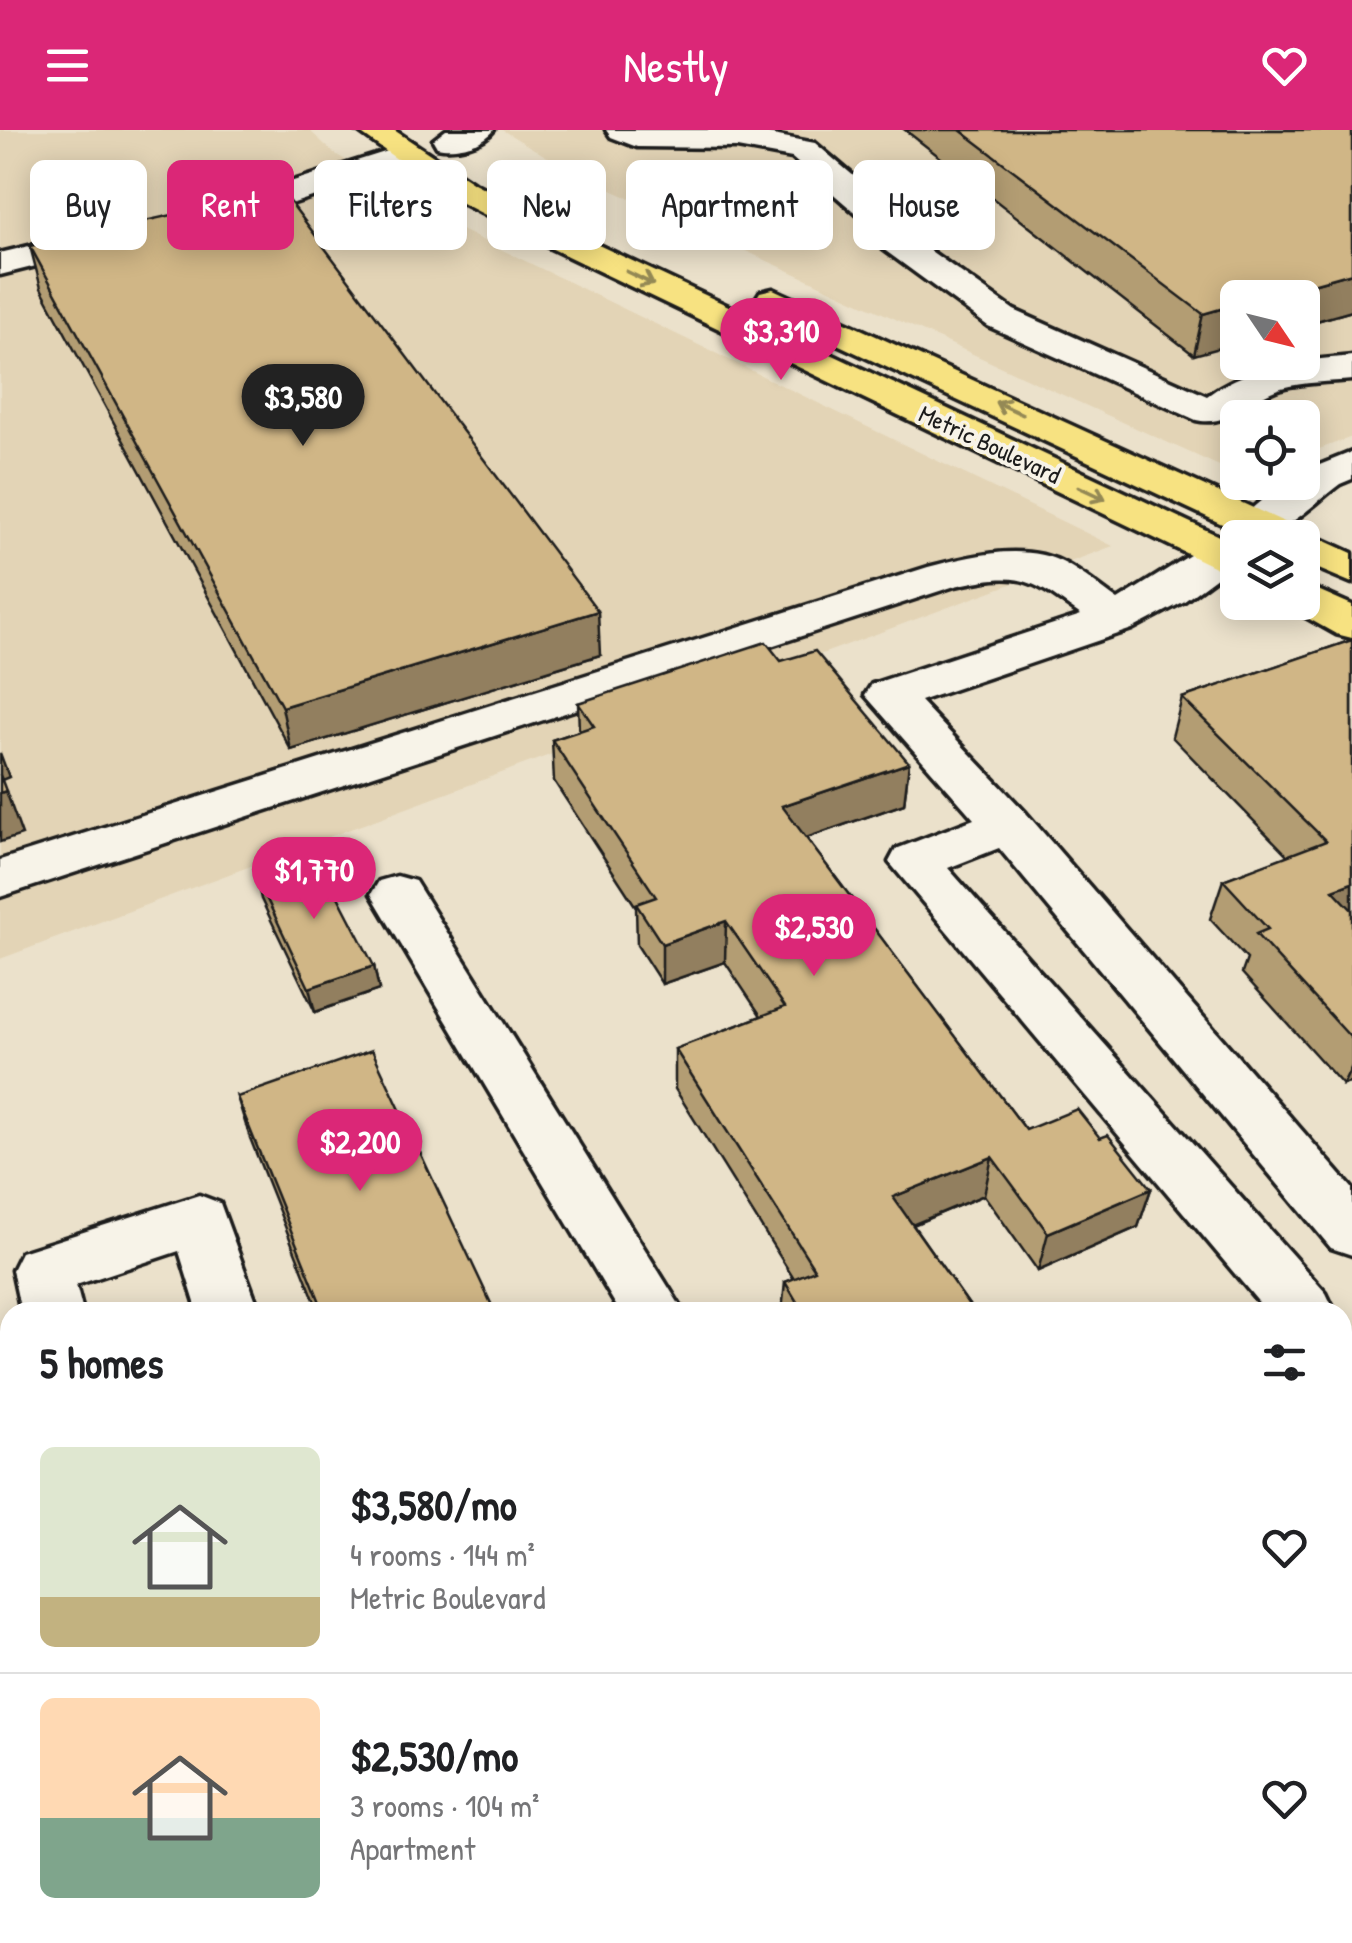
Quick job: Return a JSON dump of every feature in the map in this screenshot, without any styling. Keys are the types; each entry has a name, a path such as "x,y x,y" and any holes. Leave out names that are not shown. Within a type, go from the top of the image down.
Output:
{"main road":[{"name":"Metric Boulevard","path":"372,130 442,139 547,196 732,282 1220,528"},
{"name":"Metric Boulevard","path":"442,139 462,190 548,234 1220,530"},
{"path":"1320,553 1352,570"},
{"path":"1320,606 1352,624"}],"street":[{"path":"622,130 637,138 737,138 803,150 892,225 895,242 1001,318 1210,412 1237,390 1267,377 1352,368"},
{"path":"294,193 442,139"},
{"path":"0,264 59,250"},
{"path":"1273,520 1325,475 1352,464"},
{"path":"1220,559 1116,619 888,695 1008,825 1352,1230"},
{"path":"0,879 960,572 996,564 1048,572 1116,619"},
{"path":"1008,825 914,862 1295,1302"},
{"path":"398,894 647,1302"},
{"path":"50,1302 42,1270 199,1220 226,1302"}],"shaded area":[{"path":"0,130 309,130 345,160 314,160 314,250 467,250 467,233 487,242 487,250 503,250 1113,546 0,959"},
{"path":"502,130 1352,130 1352,437 1320,449 1320,400 1220,400 1220,466 743,250 833,250 833,160 626,160 626,197 606,188 606,160 552,160"}],"building":[{"path":"960,130 1352,130 1352,273 1320,282 1220,280 1220,309 1203,314"},
{"path":"294,207 314,234 314,250 326,250 598,611 282,707 32,250 147,250 147,220 167,216 167,250 294,250"},
{"path":"1352,640 1352,883 1333,890 1352,910 1352,1039 1256,934 1268,929 1223,880 1326,841 1182,698"},
{"path":"766,642 781,661 815,651 909,763 782,806 1026,1130 1077,1109 1100,1138 1108,1135 1151,1189 1048,1233 992,1157 893,1197 967,1302 797,1302 785,1282 815,1270 675,1049 785,1007 726,921 662,944 636,904 656,897 552,740 594,726 578,703"},
{"path":"317,856 374,966 309,988 256,876"},
{"path":"372,1050 490,1302 320,1302 237,1097"}]}
